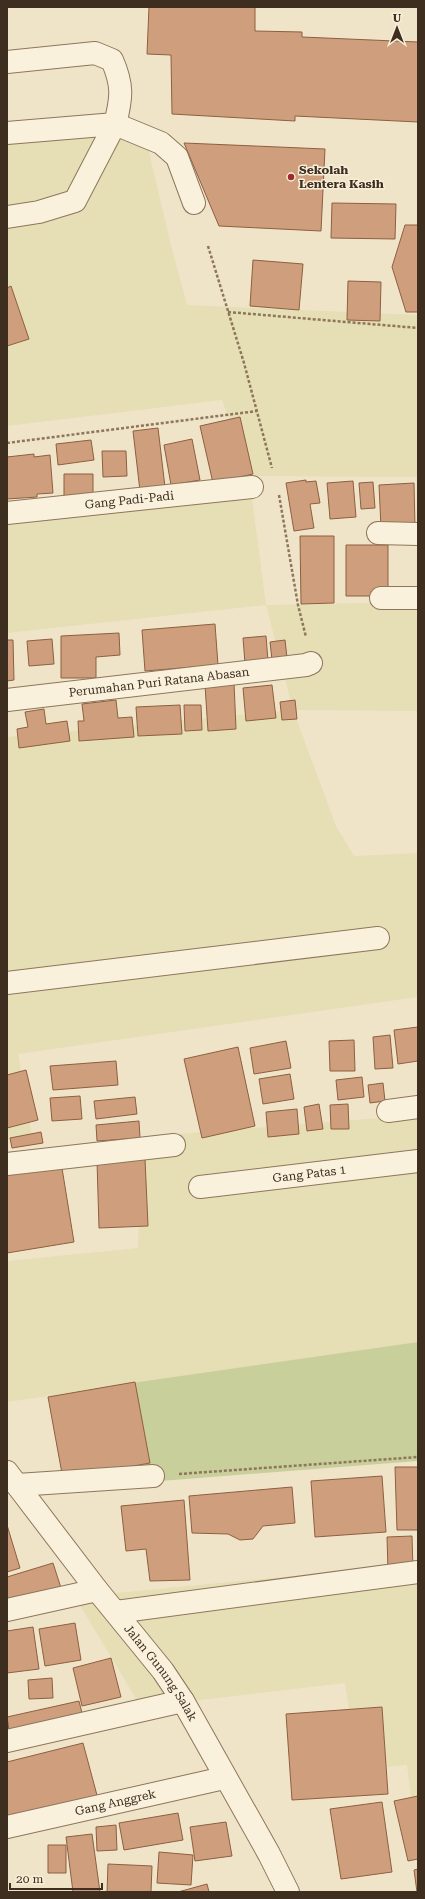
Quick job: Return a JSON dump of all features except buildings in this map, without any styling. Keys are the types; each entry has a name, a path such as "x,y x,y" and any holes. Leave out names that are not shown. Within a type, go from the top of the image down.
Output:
{"street":[{"path":"7,62 95,53 112,60 120,78 120,104 115,124 75,201 39,212 7,217"},
{"path":"7,133 115,124 161,143 177,157 194,203"},
{"name":"Gang Padi-Padi","path":"7,513 252,488"},
{"path":"378,533 418,534"},
{"path":"381,598 418,598"},
{"name":"Perumahan Puri Ratana Abasan","path":"7,700 306,665 311,663"},
{"path":"7,983 378,938"},
{"path":"388,1111 418,1107"},
{"path":"7,1164 174,1145"},
{"name":"Gang Patas 1","path":"200,1187 418,1161"},
{"path":"12,1479 153,1476"},
{"name":"Jalan Gunung Salak","path":"12,1479 97,1590 163,1671 183,1701 224,1778 269,1854 288,1892"},
{"path":"116,1612 418,1572"},
{"path":"7,1610 97,1590"},
{"path":"7,1742 183,1701"},
{"name":"Gang Anggrek","path":"7,1827 224,1778"}],"path":[{"path":"208,246 257,410 274,475"},
{"path":"228,312 418,328"},
{"path":"7,443 257,410"},
{"path":"278,490 298,605 311,663"},
{"path":"153,1476 418,1457"}],"shaded area":[{"path":"143,127 187,305 418,315 418,477 249,476 266,605 7,633 7,506 249,475 222,400 7,426 7,139"},
{"path":"418,602 418,711 293,710 266,605"},
{"path":"293,710 336,826 354,856 418,853 418,997 18,1054 32,1137 7,1139 7,737"},
{"path":"418,1115 418,1342 7,1402 7,1261 138,1248 141,1137"},
{"path":"418,1564 418,1837 416,1837 407,1765 358,1770 345,1683 141,1707 75,1597"}],"green space":[{"path":"418,1342 418,1461 135,1483 132,1383"}],"place":[{"name":"Sekolah Lentera Kasih","path":"291,177"}]}
